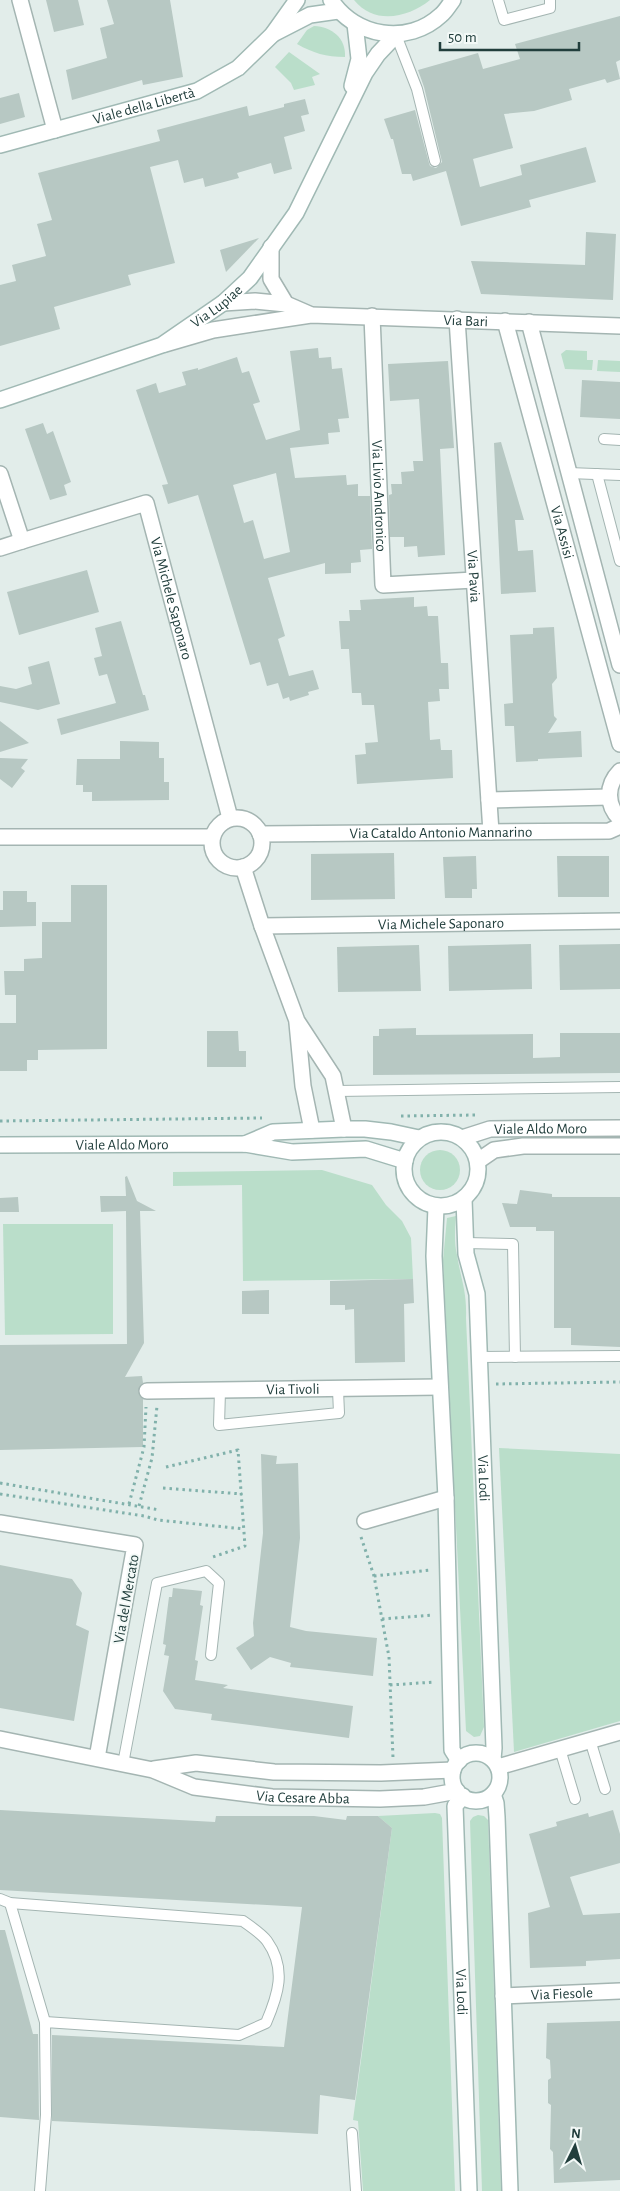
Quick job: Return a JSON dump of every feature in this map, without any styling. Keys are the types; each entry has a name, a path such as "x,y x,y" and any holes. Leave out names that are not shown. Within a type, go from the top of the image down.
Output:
{"street":[{"path":"20,0 55,130"},
{"name":"Viale della Libertà","path":"0,145 197,91 238,68 272,35 297,0"},
{"name":"Viale della Libertà","path":"272,35 310,15 335,5 355,24 375,33 396,34 420,29 441,15 453,0"},
{"name":"Via Lupiae","path":"345,112 359,59 355,24"},
{"name":"Via Lupiae","path":"0,400 162,345 223,303 250,278 296,213 365,74 378,54 396,34"},
{"path":"272,247 271,279 286,304"},
{"name":"Via Bari","path":"223,303 254,301 286,304 311,315"},
{"name":"Via Bari","path":"162,345 213,330 311,315 620,326"},
{"name":"Via Livio Andronico","path":"372,316 383,585 474,580"},
{"name":"Via Pavia","path":"457,319 491,832"},
{"name":"Via Assisi","path":"505,321 620,744"},
{"name":"Via Assisi","path":"529,322 620,665"},
{"path":"0,474 22,541"},
{"name":"Via Michele Saponaro","path":"0,548 146,503 230,818"},
{"path":"620,771 612,779 609,797 613,812 620,819"},
{"path":"489,800 609,797"},
{"path":"239,817 248,820 255,825 260,834 262,844 259,854 253,862 243,867 233,868 223,864 216,857 212,848 212,837 215,829 222,822 230,818 239,817"},
{"name":"Via Cataldo Antonio Mannarino","path":"260,834 609,831 620,826"},
{"path":"0,837 212,837"},
{"path":"243,867 297,1022 332,1076 337,1091 344,1129"},
{"name":"Via Michele Saponaro","path":"262,926 620,920"},
{"path":"297,1022 303,1086 312,1130"},
{"name":"Viale Aldo Moro","path":"245,1144 272,1132 312,1130 374,1130 420,1138 433,1132 448,1132 462,1138 490,1129 620,1128"},
{"path":"420,1138 410,1148 404,1161 406,1181 417,1198 436,1207 451,1205 464,1199 474,1188 478,1175 478,1161 472,1148 462,1138"},
{"name":"Viale Aldo Moro","path":"0,1146 245,1144 292,1152 366,1149 404,1161"},
{"name":"Viale Aldo Moro","path":"478,1161 494,1150 523,1146 620,1146"},
{"name":"Via Lodi","path":"464,1199 466,1254 477,1294 495,1763"},
{"path":"436,1207 434,1256 446,1498 452,1750 456,1766"},
{"name":"Via Tivoli","path":"147,1391 338,1390 440,1387"},
{"path":"365,1521 446,1498"},
{"name":"Via del Mercato","path":"0,1523 136,1545 97,1758"},
{"path":"495,1763 560,1749 620,1732"},
{"name":"Via Cesare Abba","path":"0,1739 153,1770 194,1787 272,1797 380,1798 460,1794"},
{"path":"475,1753 484,1754 495,1763 501,1778 498,1789 489,1798 478,1801 466,1799 460,1794 452,1780 456,1766 465,1756 475,1753"},
{"name":"Via Cesare Abba","path":"153,1770 196,1763 274,1772 381,1773 456,1766"},
{"name":"Via Lodi","path":"460,1794 455,1806 469,2191"},
{"path":"492,1794 497,1810 510,2191"},
{"name":"Via Fiesole","path":"503,1996 620,1991"}],"lane":[{"path":"498,0 504,20 550,8 550,0"},
{"path":"396,34 417,88 435,162"},
{"path":"604,439 620,440"},
{"path":"569,472 620,475"},
{"path":"597,474 620,561"},
{"path":"337,1091 620,1087"},
{"path":"466,1242 513,1244 516,1356"},
{"path":"479,1357 620,1356"},
{"path":"220,1391 219,1424 339,1413 338,1390"},
{"path":"123,1764 157,1582 206,1571 219,1583 211,1655"},
{"path":"590,1740 605,1789"},
{"path":"560,1749 575,1799"},
{"path":"40,2191 46,2115 45,2022 5,1901 244,1921 267,1941 278,1965 278,1996 266,2023 239,2035 45,2022"},
{"path":"352,2133 356,2191"}],"path":[{"path":"492,1384 620,1382"},
{"path":"139,1506 152,1458 157,1405"},
{"path":"129,1504 144,1447 146,1407 164,1406"},
{"path":"166,1467 238,1450 245,1546 200,1561"},
{"path":"0,1483 160,1510"},
{"path":"163,1488 242,1494"},
{"path":"0,1494 144,1516 158,1520 244,1529"},
{"path":"361,1537 374,1576 389,1657 394,1760"},
{"path":"374,1576 431,1570"},
{"path":"382,1620 433,1615"},
{"path":"390,1685 436,1682"}],"green space":[{"path":"354,0 430,0 412,11 392,16 382,16 362,8"},
{"path":"314,26 327,29 337,35 343,44 345,57 320,54 297,44 307,30"},
{"path":"289,52 320,74 312,77 315,85 294,90 291,83 275,67"},
{"path":"566,350 587,351 587,360 593,360 592,370 565,369 561,354"},
{"path":"598,360 620,361 620,372 597,371"},
{"path":"440,1150 454,1156 460,1170 454,1184 440,1190 426,1184 420,1170 426,1156"},
{"path":"322,1170 372,1185 386,1205 402,1221 411,1238 413,1279 243,1281 242,1185 173,1186 173,1172"},
{"path":"456,1216 455,1245 465,1293 466,1309 484,1727 480,1736 474,1737 466,1731 443,1260 447,1218"},
{"path":"3,1224 113,1224 113,1334 5,1335"},
{"path":"499,1448 620,1454 620,1721 514,1752"},
{"path":"440,1814 442,1818 455,2191 363,2191 358,2121 353,2120 392,1828 378,1816"},
{"path":"478,1815 484,1816 488,1820 501,2191 482,2191 470,1821"}],"building":[{"path":"46,0 78,0 84,25 54,32"},
{"path":"107,0 170,0 183,77 143,85 142,80 72,100 66,70 107,58 100,28 114,24"},
{"path":"620,16 620,60 616,62 620,79 607,83 605,79 569,89 572,100 534,111 504,114 513,148 473,159 480,187 522,175 520,165 586,147 596,182 529,200 531,207 461,226 446,171 413,181 411,174 402,174 393,139 391,139 384,119 415,110 430,166 436,168 442,162 424,87 418,70 478,53 483,69 520,59 515,44"},
{"path":"19,93 25,117 0,124 0,98"},
{"path":"305,99 309,114 301,116 305,131 284,137 292,169 274,174 271,163 237,173 239,178 205,187 203,178 184,183 178,160 150,167 175,263 128,275 131,285 54,307 60,329 0,346 0,285 16,281 12,265 46,256 37,224 52,220 38,173 160,141 157,130 247,106 249,116 284,107 284,104"},
{"path":"586,232 616,234 613,300 481,294 471,261 585,265"},
{"path":"259,238 226,272 220,250"},
{"path":"318,348 319,358 331,357 332,369 342,368 349,418 338,419 340,432 328,433 329,444 290,448 295,478 346,475 347,485 358,484 358,496 370,496 372,549 360,550 361,562 351,563 351,573 325,574 325,563 268,578 285,636 278,639 289,676 313,670 319,689 308,692 309,695 290,701 289,697 283,699 278,683 267,686 260,662 250,665 198,495 168,504 162,485 168,484 136,390 156,383 159,393 186,385 182,372 198,368 198,370 237,357 242,373 249,371 260,402 253,404 266,440 300,430 290,351","holes":["276,473 290,552 264,559 253,520 244,523 233,485"]},
{"path":"448,361 454,448 440,449 445,555 418,557 417,546 404,547 404,537 390,537 389,495 392,494 391,484 402,484 401,472 414,471 413,461 423,461 419,399 390,401 388,364"},
{"path":"582,380 620,382 620,419 580,417"},
{"path":"43,423 47,434 53,431 71,482 64,485 67,495 50,500 25,429"},
{"path":"501,442 524,520 515,520 518,551 533,550 536,592 501,594 494,443"},
{"path":"87,570 99,612 19,635 7,592"},
{"path":"414,597 414,607 427,606 428,616 438,616 441,663 448,663 449,689 439,689 440,701 428,702 430,740 440,739 441,750 452,750 453,778 357,784 355,755 366,754 365,743 378,742 374,705 362,705 361,693 352,693 349,649 341,649 339,621 350,621 349,610 361,610 360,600"},
{"path":"121,621 149,710 61,735 57,719 116,703 107,674 99,676 94,658 102,656 95,628"},
{"path":"554,627 557,678 552,684 554,716 557,719 548,733 581,731 582,757 516,762 514,726 505,726 504,704 513,703 510,635 533,634 533,628"},
{"path":"49,661 60,704 38,710 0,702 0,686 16,689 32,684 28,667"},
{"path":"0,721 29,743 0,752"},
{"path":"120,741 159,742 159,758 164,758 164,782 169,782 169,800 92,801 92,792 83,792 83,785 76,785 77,759 120,759"},
{"path":"0,758 28,759 21,768 25,771 12,788 0,779"},
{"path":"394,853 395,899 311,900 311,854"},
{"path":"476,856 477,889 472,889 472,898 445,898 443,857"},
{"path":"557,856 609,856 609,897 558,897"},
{"path":"71,885 107,885 107,1049 38,1050 38,1060 27,1060 27,1071 0,1071 0,1023 16,1023 16,995 5,995 4,971 24,971 24,959 42,958 42,922 71,922"},
{"path":"3,891 27,891 27,902 36,902 36,926 0,927 0,910 3,910"},
{"path":"531,944 532,989 449,991 448,946"},
{"path":"620,944 620,989 560,990 559,945"},
{"path":"419,945 421,991 338,992 337,947"},
{"path":"416,1028 416,1035 533,1034 533,1058 560,1057 560,1033 620,1033 620,1073 373,1075 373,1036 379,1036 379,1029"},
{"path":"207,1031 238,1031 239,1051 246,1051 246,1067 207,1067"},
{"path":"127,1176 137,1201 156,1211 140,1211 144,1343 125,1377 142,1376 143,1383 138,1391 143,1399 143,1447 0,1450 0,1345 127,1344 126,1211 101,1212 100,1196 126,1196 125,1177"},
{"path":"520,1190 552,1194 552,1197 620,1197 620,1347 571,1345 571,1328 554,1328 554,1231 536,1231 536,1227 510,1227 502,1203 517,1204"},
{"path":"18,1197 19,1212 0,1212 0,1198"},
{"path":"413,1279 414,1303 404,1304 405,1362 355,1363 354,1309 345,1310 345,1305 330,1305 330,1281"},
{"path":"269,1290 269,1314 242,1314 242,1291"},
{"path":"261,1454 277,1456 276,1464 298,1463 300,1538 290,1627 306,1631 377,1638 373,1676 290,1667 291,1663 270,1657 251,1670 236,1648 254,1636 253,1623 263,1533"},
{"path":"0,1565 72,1579 82,1593 76,1625 89,1631 74,1721 0,1708"},
{"path":"173,1588 202,1591 200,1605 203,1606 195,1660 198,1661 195,1680 228,1685 223,1688 353,1706 349,1738 211,1720 212,1714 175,1709 163,1691 169,1656 164,1655 166,1645 163,1644 169,1597 172,1597"},
{"path":"0,1810 215,1822 216,1816 314,1816 346,1820 347,1816 378,1816 392,1828 355,2100 320,2095 318,2134 52,2121 52,2035 284,2047 302,1907 0,1890"},
{"path":"613,1810 620,1834 620,1863 570,1877 583,1915 620,1913 620,1959 586,1961 586,1966 530,1968 528,1913 550,1907 529,1834 557,1826 556,1822 588,1813 589,1817"},
{"path":"0,1930 5,1930 33,2034 38,2034 39,2120 0,2117"},
{"path":"620,2021 620,2180 554,2183 553,2152 550,2149 551,2105 548,2103 548,2080 551,2078 550,2060 546,2058 547,2023"}]}
